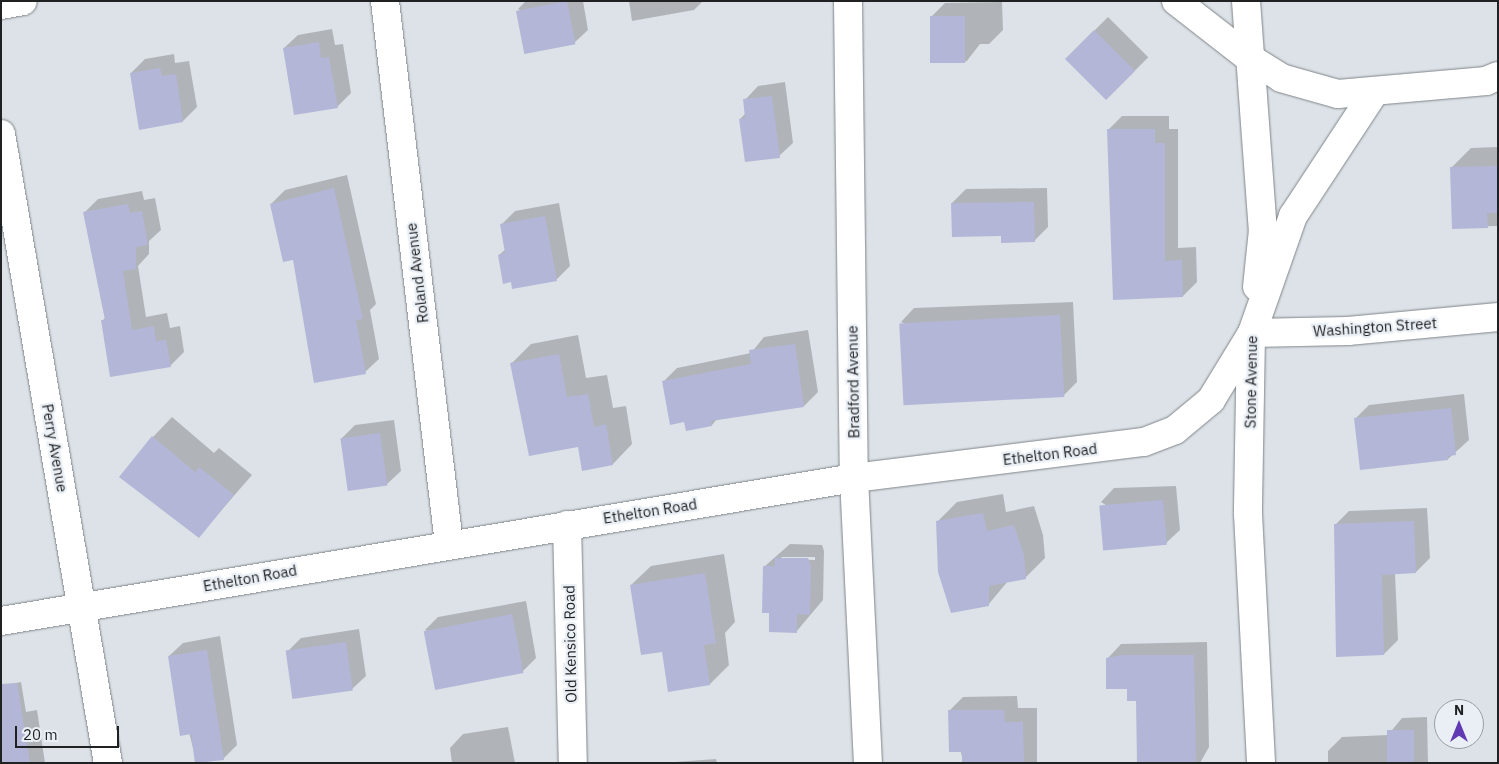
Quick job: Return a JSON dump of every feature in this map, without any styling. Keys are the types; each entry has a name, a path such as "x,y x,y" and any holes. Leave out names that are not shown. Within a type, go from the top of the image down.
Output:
{"street":[{"path":"1,5 24,1"},
{"name":"Roland Avenue","path":"385,1 449,544"},
{"name":"Bradford Avenue","path":"848,1 854,478 868,763"},
{"path":"1176,1 1248,57 1281,78 1338,94 1373,94 1486,81 1498,76"},
{"name":"Stone Avenue","path":"1246,1 1248,57 1263,230 1252,333 1248,514 1261,763"},
{"path":"1252,333 1293,216 1373,94"},
{"name":"Perry Avenue","path":"1,134 83,607 108,763"},
{"name":"Washington Street","path":"1252,333 1348,331 1498,317"},
{"name":"Ethelton Road","path":"1,621 449,544 854,478 1144,442 1175,430 1211,400 1252,333"},
{"name":"Old Kensico Road","path":"567,525 572,763"}],"building":[{"path":"567,1 575,44 524,54 516,11"},
{"path":"930,16 965,16 965,63 930,63"},
{"path":"1094,30 1135,71 1106,100 1065,59"},
{"path":"319,42 321,58 329,57 338,108 294,115 283,48"},
{"path":"160,68 162,76 176,74 183,122 139,130 130,73"},
{"path":"772,96 780,158 745,162 739,119 745,118 743,99"},
{"path":"1107,129 1155,129 1155,143 1165,143 1165,261 1182,260 1183,297 1113,300"},
{"path":"1498,166 1498,213 1487,213 1488,228 1452,229 1450,167"},
{"path":"334,188 363,319 356,320 366,374 314,383 293,260 283,262 270,204"},
{"path":"1034,202 1035,242 1001,243 1001,236 952,237 951,203"},
{"path":"128,204 130,213 142,211 148,245 136,247 136,269 123,271 132,330 154,326 156,341 166,340 171,367 110,377 101,320 105,320 83,212"},
{"path":"545,216 557,281 512,289 511,282 503,284 498,255 505,253 500,224"},
{"path":"1060,315 1064,397 904,405 899,323"},
{"path":"795,344 804,407 711,421 712,426 686,431 684,422 670,425 662,381 751,364 749,350"},
{"path":"559,354 567,397 588,394 594,427 606,424 613,465 582,471 578,447 529,456 510,363"},
{"path":"1451,408 1456,455 1448,456 1448,460 1360,470 1354,418"},
{"path":"380,433 387,485 348,491 340,439"},
{"path":"152,436 195,472 199,467 234,495 199,538 119,477"},
{"path":"1163,500 1167,545 1103,550 1099,506"},
{"path":"983,513 987,531 1014,525 1024,555 1026,579 989,586 989,606 951,613 938,572 936,521"},
{"path":"1414,521 1416,573 1382,575 1384,655 1336,657 1334,524"},
{"path":"775,558 808,558 811,565 810,615 797,614 797,633 769,632 769,613 762,613 763,566 775,566"},
{"path":"705,573 716,643 704,645 710,685 668,692 662,652 641,655 630,585"},
{"path":"512,614 523,673 435,690 424,631"},
{"path":"346,642 353,691 292,699 286,650"},
{"path":"207,650 224,760 195,763 191,734 180,736 168,656"},
{"path":"1123,655 1194,655 1196,762 1137,763 1136,701 1127,701 1127,689 1106,689 1106,658"},
{"path":"17,683 30,763 1,763 1,684"},
{"path":"948,710 1004,710 1005,722 1023,722 1024,763 962,763 962,752 949,752"},
{"path":"1387,730 1414,730 1414,763 1387,763"}]}
